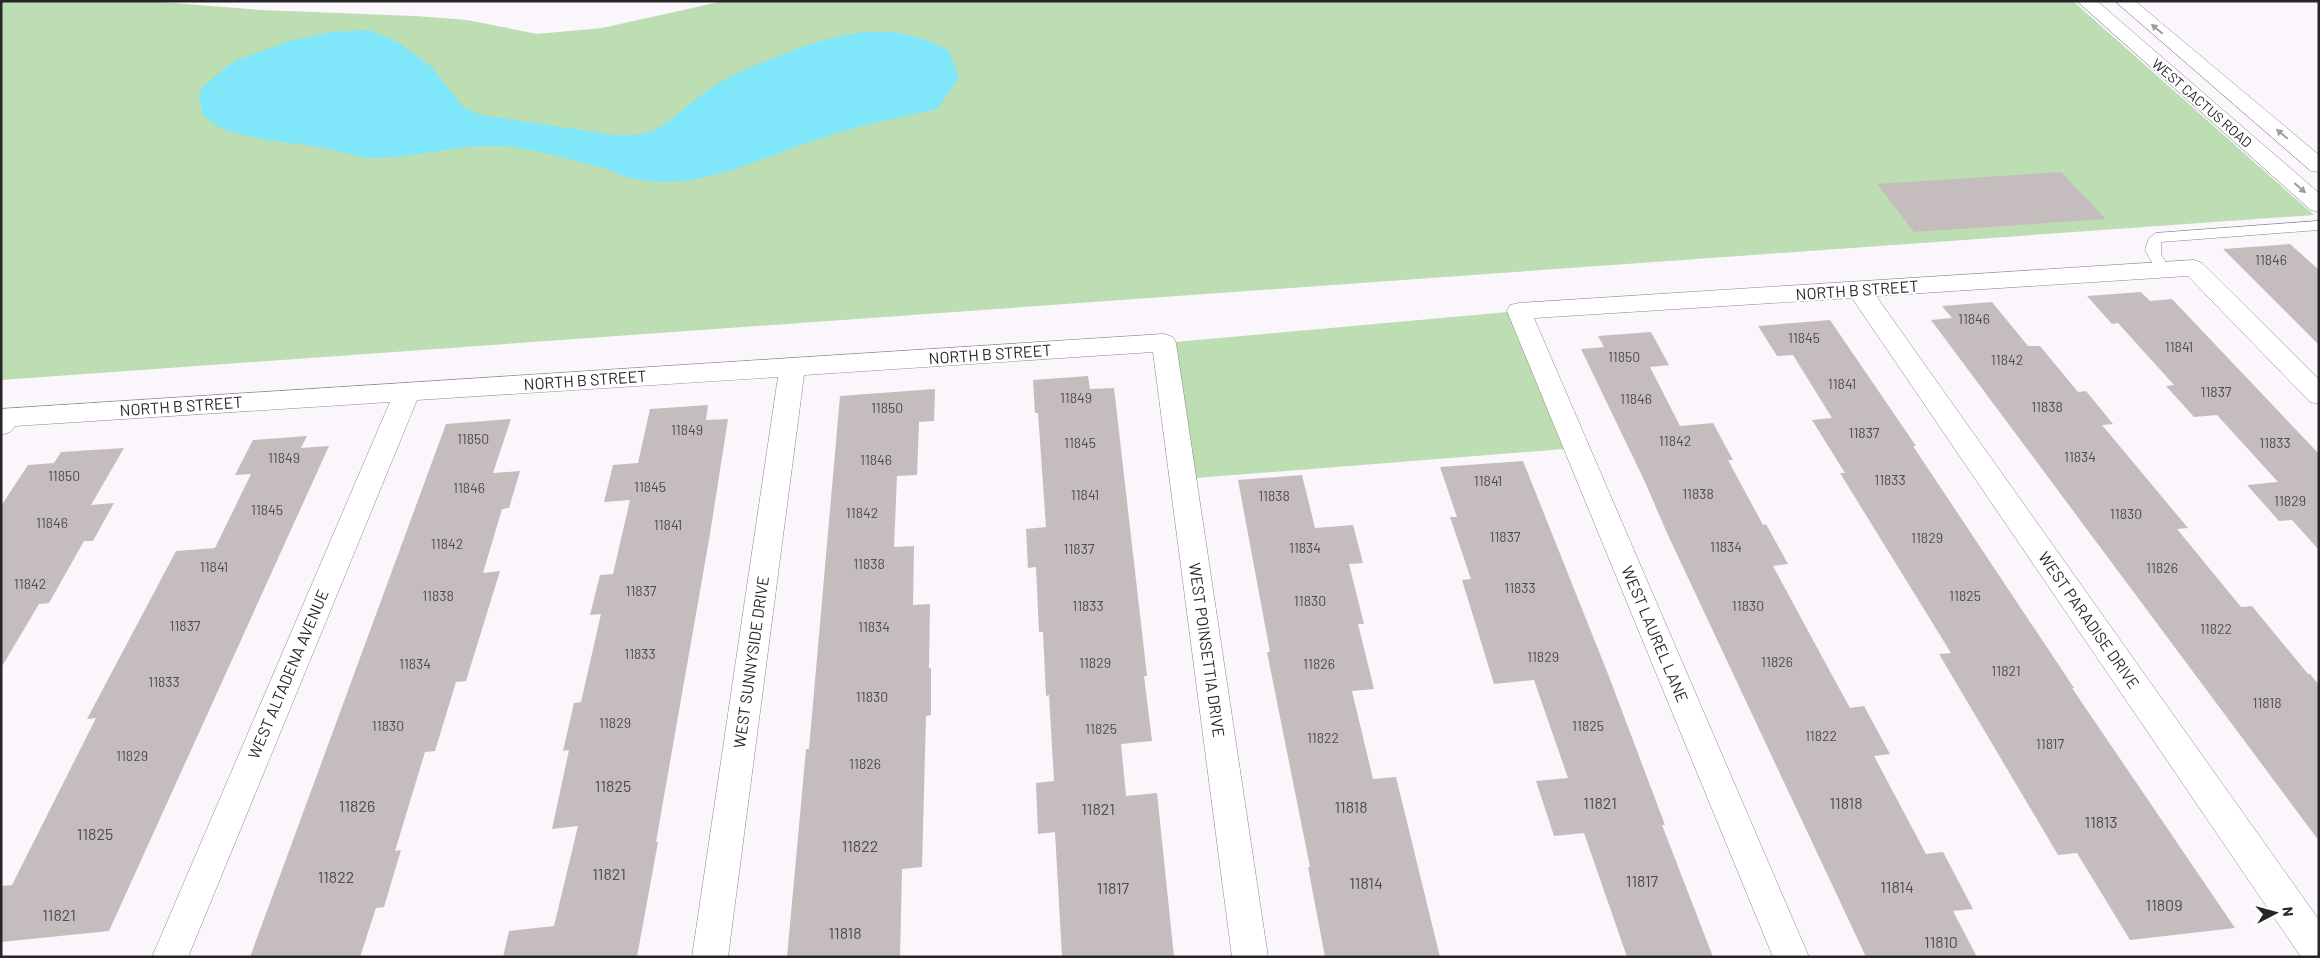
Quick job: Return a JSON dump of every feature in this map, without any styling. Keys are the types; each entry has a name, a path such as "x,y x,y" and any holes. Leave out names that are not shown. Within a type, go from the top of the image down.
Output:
{"street":[{"name":"WEST CACTUS ROAD","path":"2086,1 2319,205"},
{"name":"WEST CACTUS ROAD","path":"2124,1 2319,166"},
{"name":"NORTH B STREET","path":"1519,311 2194,268 2319,395"},
{"name":"WEST PARADISE DRIVE","path":"1858,290 2319,951"},
{"name":"WEST LAUREL LANE","path":"1519,311 1791,957"},
{"name":"NORTH B STREET","path":"3,419 1164,343"},
{"name":"WEST POINSETTIA DRIVE","path":"1164,343 1250,957"},
{"name":"WEST SUNNYSIDE DRIVE","path":"710,957 792,367"},
{"name":"WEST ALTADENA AVENUE","path":"170,957 407,392"}],"lane":[{"path":"2163,270 2152,251 2152,244 2156,238 2319,225"}],"green space":[{"path":"1,1 148,1 261,10 415,16 467,20 537,34 602,28 724,1 2073,1 2314,215 1,380"},
{"path":"1519,311 1577,448 1183,479 1164,343"}],"water":[{"path":"369,30 396,41 432,67 463,107 481,115 615,135 636,135 657,129 714,86 760,63 820,41 864,32 907,35 929,41 951,52 959,78 937,109 833,134 713,175 659,182 632,178 604,168 513,147 470,147 394,157 364,157 320,147 260,139 230,131 217,126 207,119 203,112 200,105 200,90 226,67 239,59 290,41 331,32"}],"building":[{"path":"2061,172 2106,219 1914,232 1877,184"},
{"path":"2290,244 2319,270 2319,345 2223,249"},
{"path":"2141,292 2150,301 2172,299 2319,454 2319,550 2292,520 2279,521 2247,485 2278,482 2217,415 2194,417 2166,386 2174,385 2118,323 2112,324 2087,296"},
{"path":"1992,302 2028,346 2040,346 2078,392 2086,391 2113,424 2102,425 2188,528 2177,529 2241,607 2252,606 2319,685 2319,841 1931,320 1952,318 1942,306"},
{"path":"1830,320 1916,446 1913,446 2074,688 2072,688 2235,928 2130,940 2077,853 2058,855 1939,654 1951,653 1840,473 1845,473 1812,420 1832,418 1793,355 1777,356 1758,326"},
{"path":"1651,332 1669,365 1650,367 1680,426 1713,423 1733,460 1728,460 1763,525 1766,524 1788,564 1773,566 1850,708 1864,706 1890,754 1874,756 1926,854 1943,852 1973,909 1953,911 1977,957 1866,957 1581,349 1604,347 1598,336"},
{"path":"1088,376 1090,389 1114,388 1147,676 1144,676 1152,741 1121,744 1126,796 1157,793 1174,957 1062,957 1055,832 1038,834 1036,783 1054,781 1049,695 1046,696 1043,632 1039,632 1036,567 1028,568 1026,529 1046,527 1038,413 1035,413 1033,380"},
{"path":"935,389 934,421 919,422 917,475 897,476 894,547 914,546 913,605 930,604 929,668 931,668 931,715 926,716 922,867 902,869 900,957 787,957 806,749 809,749 840,396"},
{"path":"708,405 706,420 728,419 710,534 656,842 658,842 637,957 503,957 509,931 554,926 578,826 552,829 569,750 563,751 574,703 581,702 601,614 590,615 600,575 613,574 630,500 604,502 613,465 638,463 650,409"},
{"path":"511,419 493,473 520,471 509,508 502,509 483,573 500,571 466,681 456,682 435,751 425,752 395,851 401,850 384,907 376,908 360,957 250,957 446,424"},
{"path":"307,436 301,448 329,446 109,931 1,942 1,886 12,885 96,718 87,719 176,551 215,548 251,474 235,475 253,440"},
{"path":"124,448 91,505 114,503 93,541 84,541 49,603 39,604 1,668 1,506 28,465 54,463 61,452"},
{"path":"1523,461 1608,674 1665,825 1662,825 1713,957 1627,957 1584,833 1554,836 1536,781 1568,778 1534,680 1494,684 1462,580 1471,579 1450,517 1457,517 1440,467"},
{"path":"1302,475 1315,528 1353,525 1363,563 1349,564 1364,624 1358,624 1374,689 1352,691 1373,779 1396,777 1440,957 1325,957 1308,867 1310,867 1267,652 1270,652 1238,480"}]}
